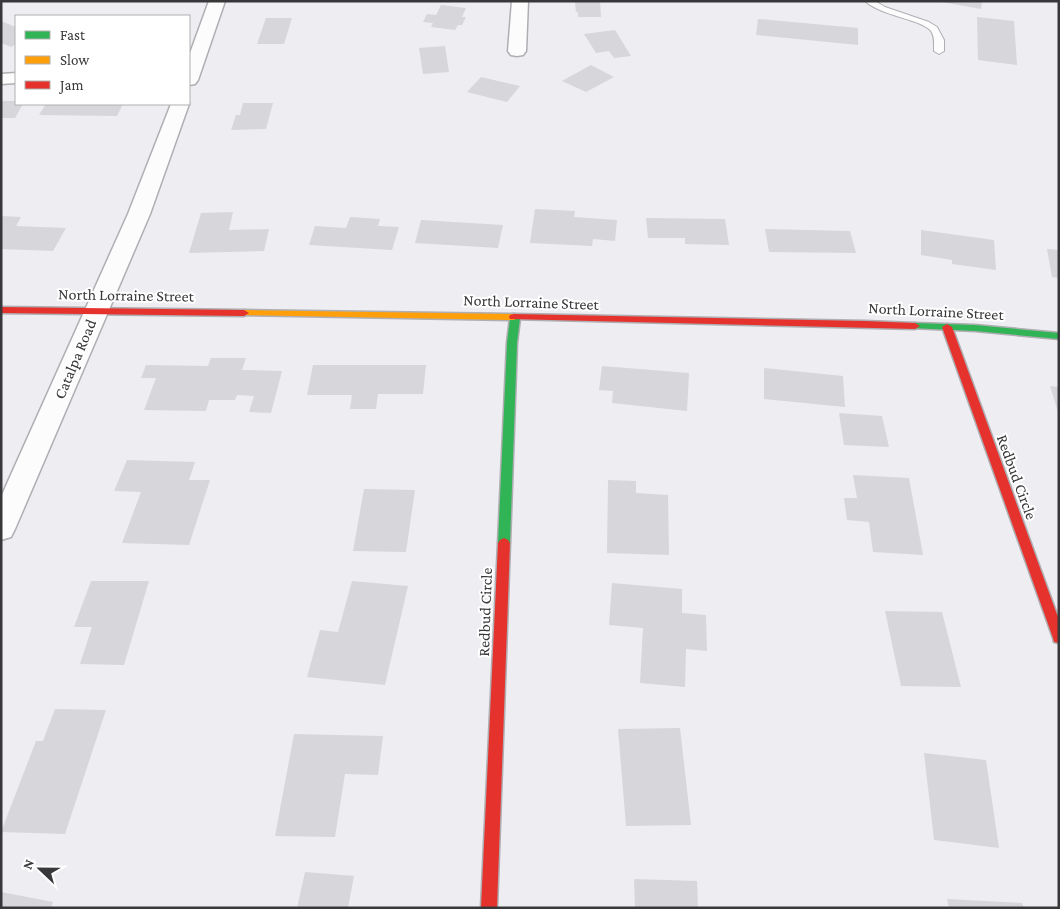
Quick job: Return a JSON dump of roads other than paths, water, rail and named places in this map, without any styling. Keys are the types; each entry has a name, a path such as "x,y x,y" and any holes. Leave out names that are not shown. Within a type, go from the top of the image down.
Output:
{"street":[{"path":"190,74 217,1"},
{"path":"517,51 520,1"},
{"path":"1,79 15,78"},
{"name":"Catalpa Road","path":"1,529 139,214 180,105"},
{"name":"North Lorraine Street","path":"1,310 96,310 697,322 738,320 947,327 1059,336"},
{"name":"Redbud Circle","path":"489,908 512,343 515,318"},
{"name":"Redbud Circle","path":"947,327 1059,638"}],"lane":[{"path":"869,1 882,9 926,24 934,29 939,40 939,52"}]}
